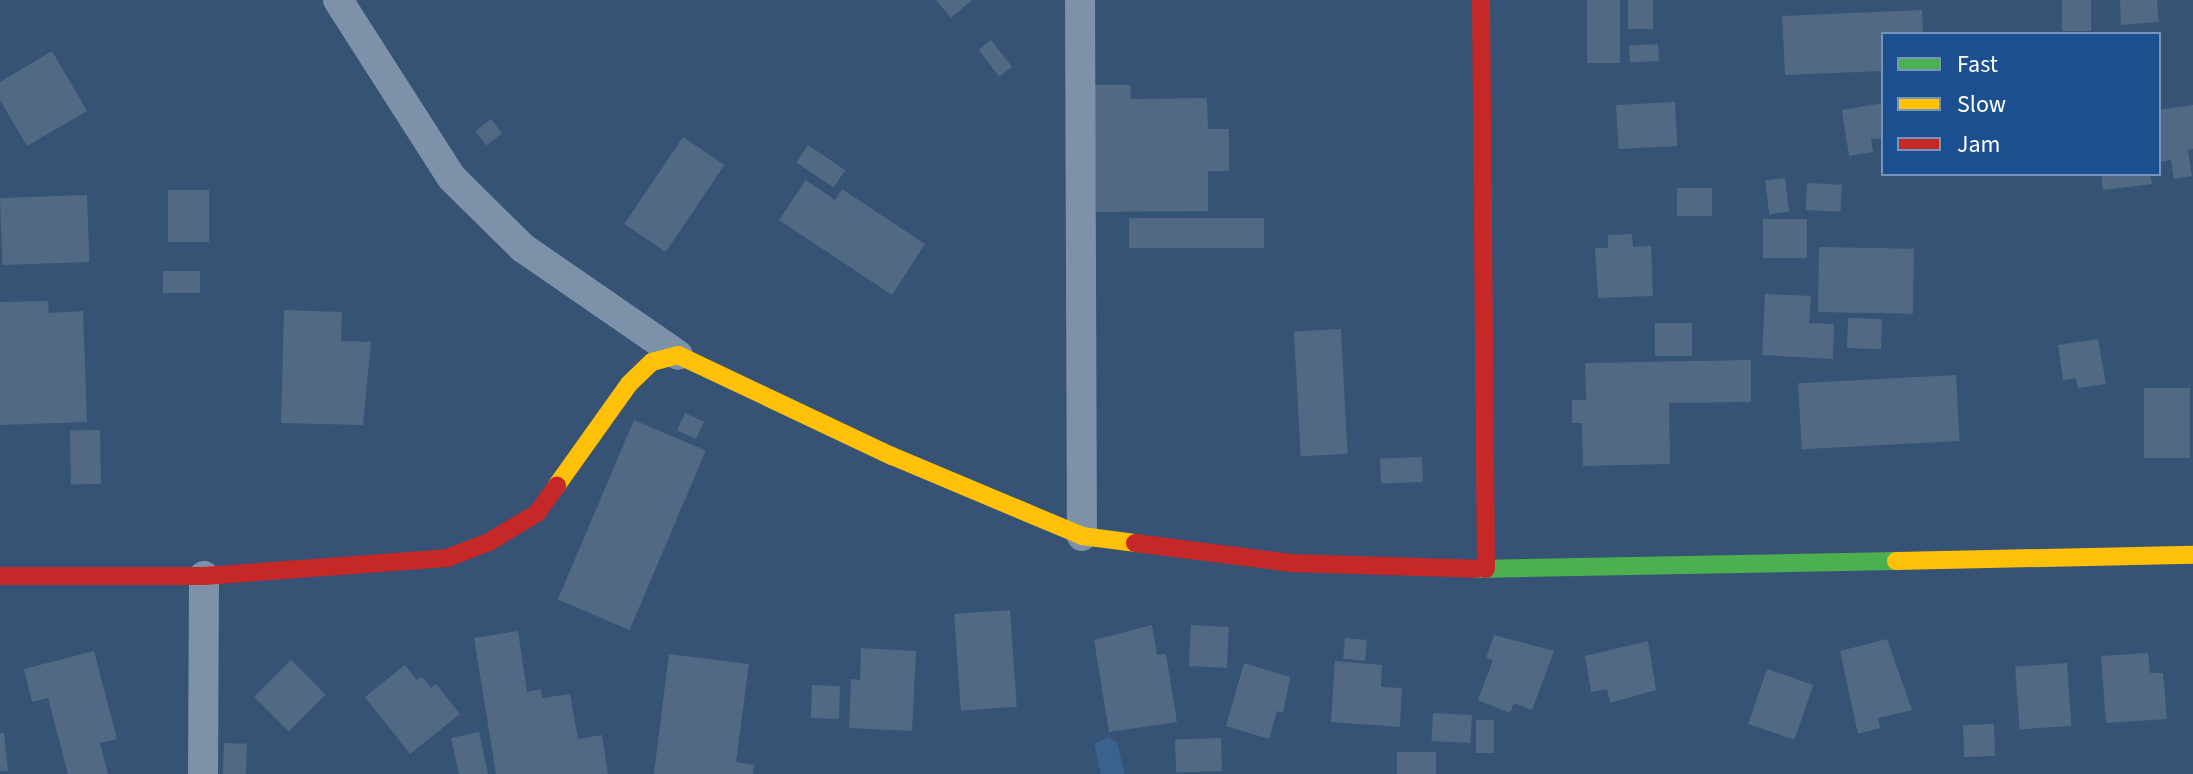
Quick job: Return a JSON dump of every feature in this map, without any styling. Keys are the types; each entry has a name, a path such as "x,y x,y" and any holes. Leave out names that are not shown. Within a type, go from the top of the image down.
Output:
{"street":[{"path":"338,0 452,178 523,248 678,355 892,456 1082,536 1291,563 1486,569 2193,555"},
{"path":"1080,0 1082,536"},
{"path":"1481,0 1486,569"},
{"path":"0,576 204,576 447,558 489,542 537,513 629,384 652,362 678,355"},
{"path":"203,774 204,576"}],"water":[{"path":"1108,737 1117,743 1125,774 1101,774 1094,744"}],"building":[{"path":"936,0 972,0 951,18"},
{"path":"1587,0 1620,0 1620,63 1587,63"},
{"path":"1628,0 1653,0 1653,29 1628,29"},
{"path":"2062,0 2091,0 2091,31 2062,31"},
{"path":"2120,0 2157,0 2159,22 2121,25"},
{"path":"1922,10 1923,32 1881,32 1881,71 1785,75 1782,16"},
{"path":"991,40 1012,67 999,77 978,50"},
{"path":"1658,44 1659,61 1630,62 1629,46"},
{"path":"52,51 87,111 27,146 0,100 0,82"},
{"path":"1094,85 1130,85 1131,99 1207,98 1208,129 1229,129 1229,171 1208,171 1208,211 1096,212"},
{"path":"1675,102 1677,146 1618,149 1616,105"},
{"path":"1881,103 1881,138 1871,139 1873,152 1849,156 1842,110"},
{"path":"2193,105 2193,149 2188,150 2192,176 2174,179 2171,160 2161,162 2161,110"},
{"path":"491,119 502,133 486,145 475,131"},
{"path":"683,137 724,165 666,252 624,224"},
{"path":"808,145 845,170 834,188 796,162"},
{"path":"2101,176 2150,176 2152,184 2103,190"},
{"path":"1785,178 1789,212 1769,214 1765,180"},
{"path":"806,180 835,200 842,189 925,244 892,295 779,220"},
{"path":"1807,183 1842,185 1841,212 1806,210"},
{"path":"1677,188 1712,188 1712,216 1677,216"},
{"path":"168,190 209,190 209,242 168,242"},
{"path":"87,195 89,262 2,265 0,198"},
{"path":"1129,218 1264,218 1264,248 1129,248"},
{"path":"1763,219 1807,219 1807,258 1763,258"},
{"path":"1632,234 1633,247 1651,246 1653,296 1598,298 1595,248 1608,248 1608,235"},
{"path":"1819,247 1914,249 1913,314 1818,312"},
{"path":"163,271 200,271 200,293 163,293"},
{"path":"1765,294 1811,296 1809,323 1834,324 1833,359 1762,355"},
{"path":"48,301 49,313 83,311 87,422 0,425 0,302"},
{"path":"284,310 342,312 341,341 371,342 363,425 281,423"},
{"path":"1848,318 1882,319 1881,349 1847,348"},
{"path":"1655,323 1692,323 1692,356 1655,356"},
{"path":"1341,329 1348,454 1301,456 1294,331"},
{"path":"2098,339 2106,384 2078,388 2076,378 2063,380 2058,345"},
{"path":"1751,360 1751,402 1669,403 1670,464 1583,466 1582,423 1572,423 1572,400 1586,400 1585,363"},
{"path":"1956,375 1959,441 1802,449 1798,383"},
{"path":"2144,388 2190,388 2190,458 2144,458"},
{"path":"685,413 704,422 696,439 677,430"},
{"path":"634,420 706,450 630,630 558,599"},
{"path":"100,430 101,484 71,485 70,431"},
{"path":"1422,457 1423,482 1381,483 1380,458"},
{"path":"1010,610 1017,707 961,711 954,614"},
{"path":"1152,625 1157,655 1166,654 1177,722 1109,732 1094,640"},
{"path":"1191,625 1229,627 1227,668 1189,666"},
{"path":"518,631 527,692 541,689 542,698 570,694 578,739 602,735 608,774 496,774 474,638"},
{"path":"1494,635 1554,651 1532,710 1514,703 1510,713 1478,700 1493,660 1486,658"},
{"path":"1345,638 1367,640 1365,661 1343,659"},
{"path":"1887,639 1912,710 1878,718 1880,728 1858,734 1840,651"},
{"path":"1648,641 1656,690 1610,703 1607,689 1591,692 1585,656"},
{"path":"861,648 916,651 912,731 849,728 851,679 860,680"},
{"path":"94,651 117,739 100,743 108,774 68,774 48,698 32,702 24,669"},
{"path":"2148,653 2150,673 2163,673 2167,719 2106,723 2101,656"},
{"path":"669,654 749,664 736,762 754,765 753,774 654,774"},
{"path":"291,660 326,695 289,731 254,697"},
{"path":"1335,661 1382,665 1381,687 1402,688 1400,727 1331,722"},
{"path":"1244,663 1290,677 1283,713 1277,711 1269,739 1226,726"},
{"path":"2067,663 2071,726 2020,729 2015,667"},
{"path":"405,665 417,680 422,677 431,688 436,684 460,714 410,754 365,697"},
{"path":"1767,669 1813,685 1794,740 1748,724"},
{"path":"812,685 840,686 839,719 811,718"},
{"path":"1433,713 1472,715 1470,743 1432,741"},
{"path":"1476,720 1494,720 1494,753 1476,753"},
{"path":"1994,724 1995,756 1964,757 1963,725"},
{"path":"479,732 488,774 459,774 451,738"},
{"path":"0,733 4,733 8,771 0,771"},
{"path":"1221,738 1222,771 1176,773 1175,740"},
{"path":"224,743 247,744 246,774 223,774"},
{"path":"1397,752 1436,752 1436,774 1397,774"}],"traffic: fast":[{"path":"1477,569 1896,561"}],"traffic: slow":[{"path":"557,485 629,384 652,362 678,355 892,456 1082,536 1135,543"},
{"path":"1896,561 2193,555"}],"traffic: jam":[{"path":"1481,0 1486,569"},
{"path":"0,576 204,576 447,558 489,542 537,513 557,485"},
{"path":"1135,543 1291,563 1477,569"}]}
